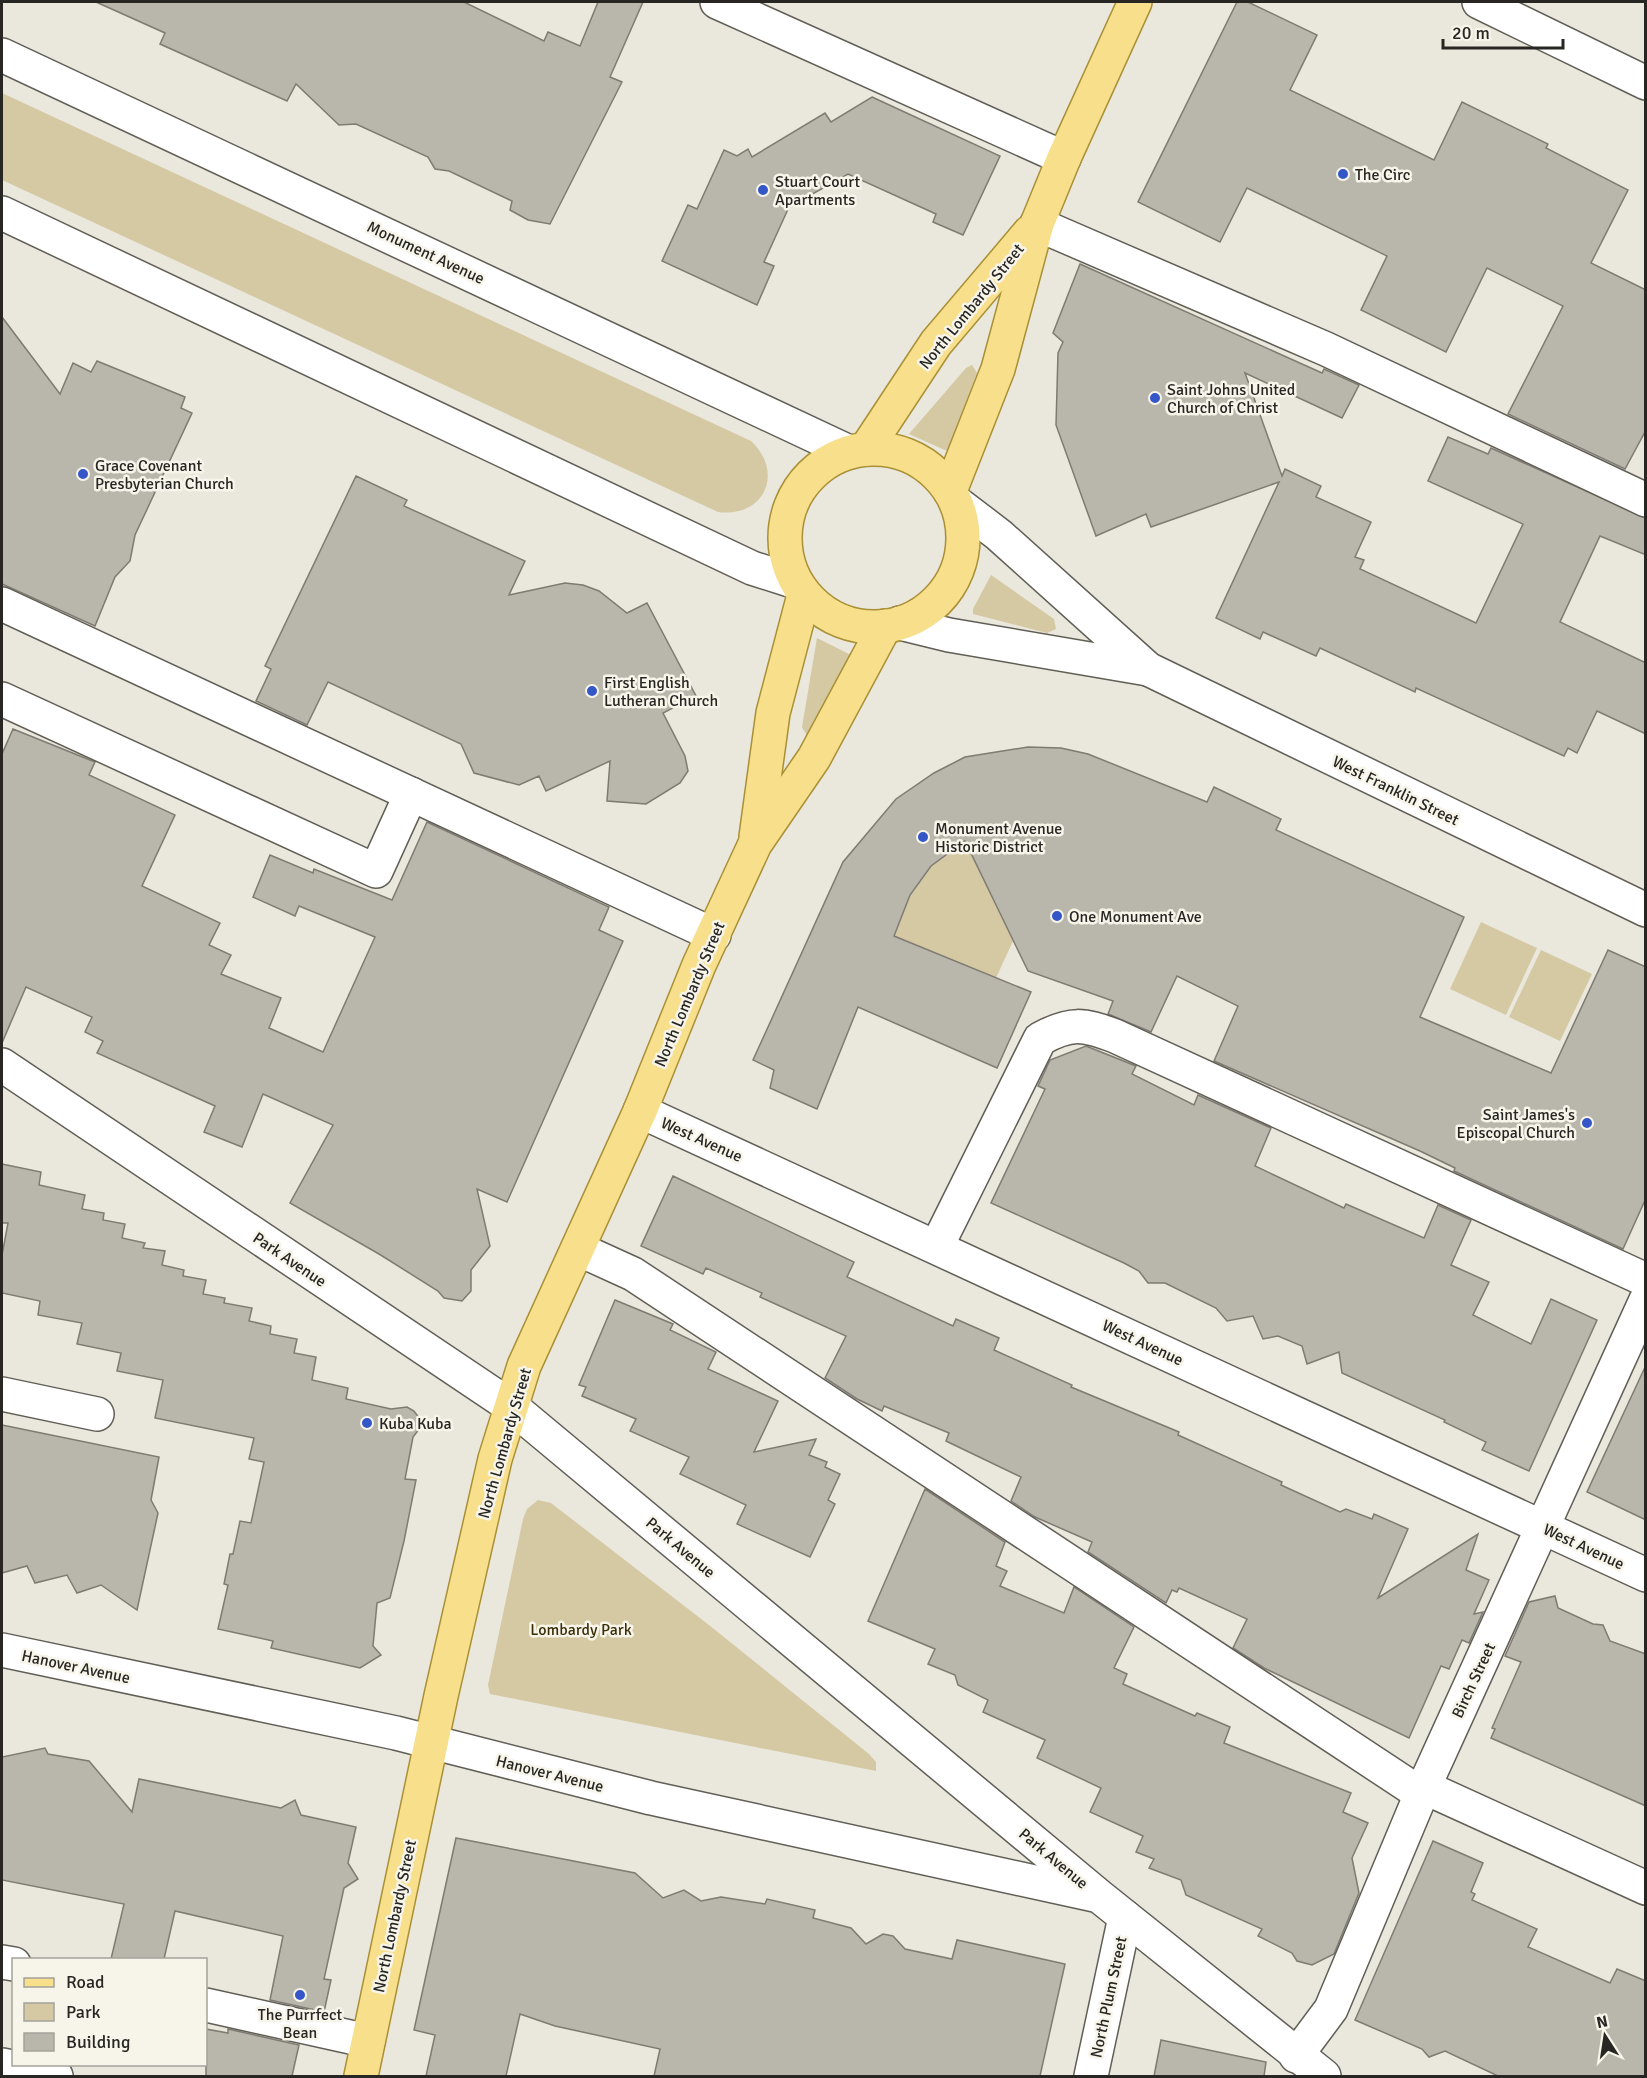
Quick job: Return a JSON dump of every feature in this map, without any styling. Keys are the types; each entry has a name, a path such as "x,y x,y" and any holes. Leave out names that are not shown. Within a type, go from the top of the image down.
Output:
{"main road":[{"name":"North Lombardy Street","path":"954,497 998,369 1037,224 1064,158 1135,2"},
{"name":"North Lombardy Street","path":"857,450 936,343 1037,224"},
{"path":"886,449 906,454 931,469 954,497 963,532 960,562 947,589 926,610 892,624 862,626 840,620 821,610 800,589 786,557 784,530 791,504 804,481 824,463 857,450 886,449"},
{"name":"North Lombardy Street","path":"754,844 773,712 800,589"},
{"name":"North Lombardy Street","path":"361,2076 431,1743 495,1459 524,1366 640,1111 754,844 825,738 892,624"}],"street":[{"path":"717,2 1064,158"},
{"path":"1479,2 1646,83"},
{"name":"Monument Avenue","path":"2,55 857,450"},
{"path":"2,213 800,589"},
{"path":"1037,224 1315,344 1646,500"},
{"name":"West Franklin Street","path":"954,497 1148,669"},
{"path":"2,604 411,794 454,823 714,935"},
{"name":"West Franklin Street","path":"892,624 1148,669 1646,910"},
{"path":"2,699 375,871 411,794"},
{"path":"937,1246 1040,1039 1059,1029 1084,1025 1115,1036 1646,1280"},
{"name":"Park Avenue","path":"2,1065 512,1407 1099,1896 1296,2056 1324,2076"},
{"name":"West Avenue","path":"640,1111 937,1246 1646,1575"},
{"path":"579,1249 633,1274 1423,1790 1646,1888"},
{"name":"Birch Street","path":"1296,2056 1330,2009 1423,1790 1646,1300"},
{"path":"2,1394 97,1414"},
{"name":"Hanover Avenue","path":"2,1650 396,1733 651,1798 1099,1896"},
{"name":"North Plum Street","path":"1091,2076 1125,1917"},
{"path":"207,2005 368,2041"},
{"path":"2,2065 56,2076"}],"green space":[{"path":"2,93 751,441 761,453 767,466 768,479 764,491 758,501 747,508 734,512 718,512 2,180"},
{"path":"972,365 977,373 947,451 909,434 966,368"},
{"path":"991,575 1054,619 1056,629 1047,633 973,614 973,609"},
{"path":"817,638 851,655 806,734 802,727"},
{"path":"965,841 1013,941 996,978 894,936 910,895 931,866"},
{"path":"1481,922 1537,948 1506,1015 1450,989"},
{"path":"1541,950 1592,974 1560,1041 1509,1017"},
{"name":"Lombardy Park","path":"538,1500 551,1503 709,1625 869,1754 876,1762 876,1771 490,1694 488,1685 523,1519 527,1509"}],"building":[{"path":"96,2 464,2 544,41 548,32 580,46 598,2 643,2 610,77 622,82 550,224 528,220 510,210 512,201 449,171 435,169 428,157 356,124 339,125 296,84 287,101 160,44 165,33"},
{"name":"The Circ","path":"1237,2 1248,2 1317,35 1290,90 1434,160 1462,102 1548,144 1546,148 1628,190 1591,263 1646,290 1646,430 1625,469 1508,414 1563,306 1487,268 1446,352 1361,310 1387,256 1247,188 1220,242 1138,202"},
{"name":"Stuart Court Apartments","path":"872,97 1000,156 963,235 933,222 936,214 848,174 789,207 764,262 774,266 757,305 662,261 688,205 697,209 724,150 737,156 748,149 752,157 825,113 831,122"},
{"path":"1080,264 1322,373 1324,369 1359,385 1342,418 1245,373 1282,476 1285,469 1321,486 1316,497 1371,522 1355,557 1364,560 1360,569 1476,623 1523,524 1428,481 1448,437 1488,454 1491,448 1646,518 1646,555 1600,536 1560,622 1646,663 1646,734 1597,711 1577,753 1568,748 1564,756 1416,688 1415,692 1320,648 1316,656 1263,632 1260,639 1216,618 1279,482 1151,527 1146,514 1096,536 1056,425 1058,353 1063,342 1053,333"},
{"name":"Grace Covenant Presbyterian Church","path":"2,317 60,394 73,363 91,372 97,361 185,397 181,408 192,413 135,535 130,561 115,577 95,626 2,584"},
{"path":"356,476 407,500 404,506 525,561 509,595 565,583 583,585 599,591 627,613 647,603 696,696 663,713 685,756 688,771 680,783 646,804 607,801 610,761 546,791 539,776 519,785 474,773 461,744 328,682 307,725 256,701 271,669 265,666"},
{"path":"13,729 95,762 89,775 175,815 142,886 220,923 209,945 231,955 221,974 281,998 269,1028 323,1052 375,937 299,906 295,916 253,897 270,855 313,873 314,869 392,900 427,822 609,907 599,930 623,941 507,1202 477,1189 490,1246 471,1270 471,1291 462,1301 444,1298 438,1291 379,1254 290,1203 333,1125 263,1094 242,1147 204,1132 215,1106 97,1053 103,1041 85,1032 92,1017 26,987 2,1043 2,754"},
{"path":"1028,747 1061,748 1088,754 1207,802 1214,787 1281,819 1276,830 1464,917 1420,1017 1551,1073 1608,950 1646,967 1646,1198 1623,1249 1454,1171 1455,1168 1420,1151 1214,1061 1238,1006 1177,976 1151,1032 1108,1014 1113,1001 1028,971 965,841 931,866 910,895 894,936 1031,992 997,1068 858,1007 817,1109 770,1088 774,1070 753,1060 843,862 896,799 934,773 965,757"},
{"path":"1086,1046 1136,1066 1132,1074 1194,1105 1198,1095 1271,1128 1255,1166 1344,1208 1346,1204 1424,1238 1438,1205 1471,1220 1451,1265 1489,1282 1473,1315 1531,1344 1551,1299 1597,1320 1529,1471 1482,1450 1486,1442 1444,1422 1445,1420 1342,1373 1339,1352 1307,1364 1302,1346 1278,1336 1263,1339 1253,1316 1227,1321 1216,1308 1165,1283 1148,1283 1139,1271 1124,1263 991,1203 1045,1089 1038,1086 1050,1060"},
{"path":"2,1164 41,1172 39,1185 85,1195 82,1209 104,1213 103,1220 125,1224 122,1238 145,1243 143,1248 165,1251 162,1265 184,1270 183,1276 206,1280 203,1294 225,1298 224,1303 252,1308 249,1321 271,1326 270,1334 297,1339 294,1353 316,1357 312,1380 348,1388 346,1399 391,1409 407,1407 414,1411 420,1419 420,1428 413,1437 405,1479 416,1480 390,1598 377,1603 373,1646 381,1655 360,1668 271,1648 273,1641 218,1629 228,1585 224,1584 230,1554 233,1554 240,1521 251,1523 264,1462 249,1459 254,1438 155,1418 163,1380 117,1371 121,1353 77,1344 82,1323 38,1315 40,1301 2,1293 2,1255 8,1223 2,1223"},
{"path":"673,1176 854,1262 847,1277 953,1326 956,1319 999,1338 994,1350 1072,1385 1071,1387 1179,1432 1178,1435 1282,1482 1281,1485 1340,1512 1346,1509 1372,1519 1374,1514 1408,1529 1378,1598 1478,1534 1466,1570 1489,1580 1474,1614 1483,1612 1469,1643 1462,1640 1449,1669 1441,1666 1409,1738 1264,1668 1233,1648 1247,1619 1179,1588 1177,1592 1172,1590 1166,1603 1088,1552 1092,1542 1035,1517 1011,1501 1021,1477 946,1441 949,1433 884,1406 882,1411 857,1399 825,1378 846,1336 760,1297 762,1293 706,1268 703,1274 641,1246"},
{"path":"615,1300 673,1324 670,1330 716,1352 708,1369 778,1401 754,1452 816,1439 809,1455 827,1462 825,1467 840,1474 828,1500 835,1504 810,1557 737,1524 746,1505 680,1474 689,1457 630,1431 636,1419 582,1396 586,1387 579,1385"},
{"path":"1646,1365 1646,1520 1587,1492"},
{"path":"2,1425 159,1457 151,1500 158,1513 137,1610 101,1585 77,1593 67,1575 35,1583 27,1566 2,1573"},
{"path":"925,1489 1005,1542 996,1566 1007,1571 1000,1586 1064,1613 1074,1587 1134,1627 1114,1668 1127,1674 1123,1684 1195,1716 1197,1713 1230,1727 1224,1743 1351,1793 1343,1812 1368,1823 1352,1858 1359,1893 1334,1954 1312,1965 1297,1961 1292,1953 1258,1936 1262,1929 1186,1895 1181,1880 1149,1868 1154,1859 1136,1852 1143,1836 1090,1812 1101,1788 1037,1758 1045,1740 983,1712 988,1700 958,1685 955,1675 928,1664 935,1649 868,1621"},
{"path":"1555,1596 1558,1608 1593,1624 1603,1625 1610,1641 1646,1654 1646,1806 1491,1738 1495,1729 1492,1728 1521,1662 1505,1656 1529,1602"},
{"path":"45,1748 48,1754 89,1761 132,1812 139,1779 281,1808 295,1800 301,1815 356,1827 348,1863 358,1879 344,1888 324,1979 331,1980 324,2012 270,2000 283,1936 175,1911 164,1958 111,1958 124,1904 2,1880 2,1757"},
{"path":"456,1838 635,1873 663,1898 684,1890 701,1901 721,1897 765,1904 767,1899 815,1910 813,1918 851,1928 866,1944 883,1934 893,1936 905,1949 952,1959 957,1940 1065,1964 1040,2076 654,2076 660,2049 555,2026 520,2014 506,2076 426,2076 435,2035 414,2030"},
{"path":"1433,1841 1483,1863 1471,1892 1475,1894 1472,1900 1537,1929 1528,1947 1610,1983 1617,1969 1646,1981 1646,2076 1498,2076 1445,2051 1429,2057 1422,2049 1355,2020"},
{"path":"207,2029 228,2033 228,2029 299,2045 292,2076 206,2076"},
{"path":"1161,2040 1266,2062 1264,2076 1154,2076"}],"place":[{"name":"The Circ","path":"1343,174"},
{"name":"Stuart Court Apartments","path":"763,190"},
{"name":"Saint Johns United Church of Christ","path":"1155,398"},
{"name":"Grace Covenant Presbyterian Church","path":"83,474"},
{"name":"First English Lutheran Church","path":"592,691"},
{"name":"Monument Avenue Historic District","path":"923,837"},
{"name":"One Monument Ave","path":"1057,916"},
{"name":"Saint James's Episcopal Church","path":"1587,1123"},
{"name":"Kuba Kuba","path":"367,1423"},
{"name":"The Purrfect Bean","path":"300,1995"}]}
